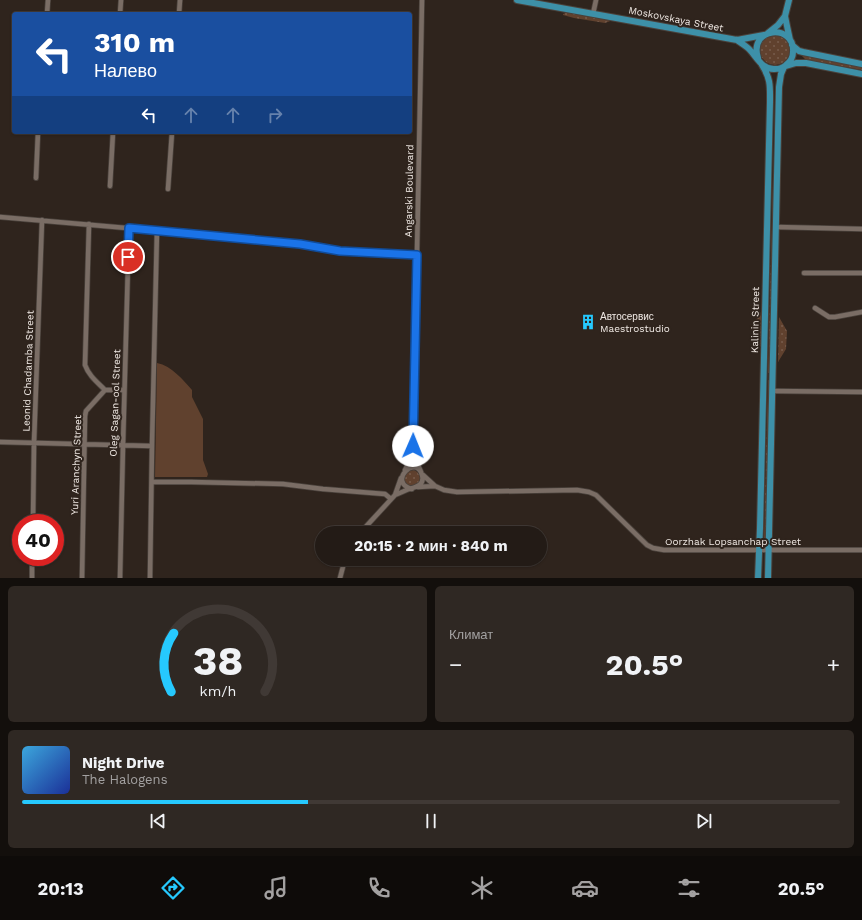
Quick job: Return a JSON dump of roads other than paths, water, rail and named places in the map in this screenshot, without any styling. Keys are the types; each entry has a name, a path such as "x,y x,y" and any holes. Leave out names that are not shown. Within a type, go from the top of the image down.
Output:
{"main road":[{"name":"Moskovskaya Street","path":"517,0 737,40 765,35"},
{"path":"789,0 785,16 778,25 758,42 756,50 762,65 767,68 777,69 796,63 806,63 862,74"},
{"path":"785,16 793,50 791,60 785,66"},
{"path":"765,35 770,32 780,33 788,38 799,50 803,52 862,64"},
{"name":"Moskovskaya Street","path":"737,40 758,58"},
{"name":"Kalinin Street","path":"758,578 770,87 767,73 762,65"},
{"name":"Kalinin Street","path":"768,578 779,87 781,74 785,66"},
{"path":"769,167 777,167"},
{"path":"764,373 772,374"}],"street":[{"path":"47,12 48,0"},
{"path":"120,12 121,0"},
{"path":"179,12 180,0"},
{"name":"Angarski Boulevard","path":"405,471 413,454 422,0"},
{"path":"594,14 596,0"},
{"path":"36,178 38,134"},
{"path":"110,186 113,134"},
{"path":"168,189 172,134"},
{"path":"0,217 300,244 340,251 417,255"},
{"name":"Leonid Chadamba Street","path":"33,514 34,443 42,220"},
{"path":"89,224 85,365 90,376 105,390 124,390"},
{"path":"776,227 862,229"},
{"name":"Oleg Sagan-ool Street","path":"120,578 129,228"},
{"path":"150,578 157,230"},
{"path":"804,273 862,273"},
{"path":"815,308 829,317 862,312"},
{"name":"Yuri Aranchyn Street","path":"82,578 85,416 86,412 105,390"},
{"path":"772,392 862,392"},
{"path":"0,442 152,446"},
{"name":"Angarski Boulevard","path":"413,454 422,473"},
{"path":"152,482 287,484 323,489 385,494 393,497 412,488 418,487 422,482 422,473 415,468 405,471 393,497 366,526"},
{"name":"Oorzhak Lopsanchap Street","path":"422,473 435,486 444,490 458,492 582,490 589,492 595,495 641,540 653,548 668,550 768,551 862,550"},
{"path":"402,476 405,486 412,488"},
{"name":"Oorzhak Lopsanchap Street","path":"418,487 435,486"},
{"path":"32,566 32,578"},
{"path":"340,578 342,566"}],"place":[{"name":"Автосервис Maestrostudio","path":"588,322"}]}
